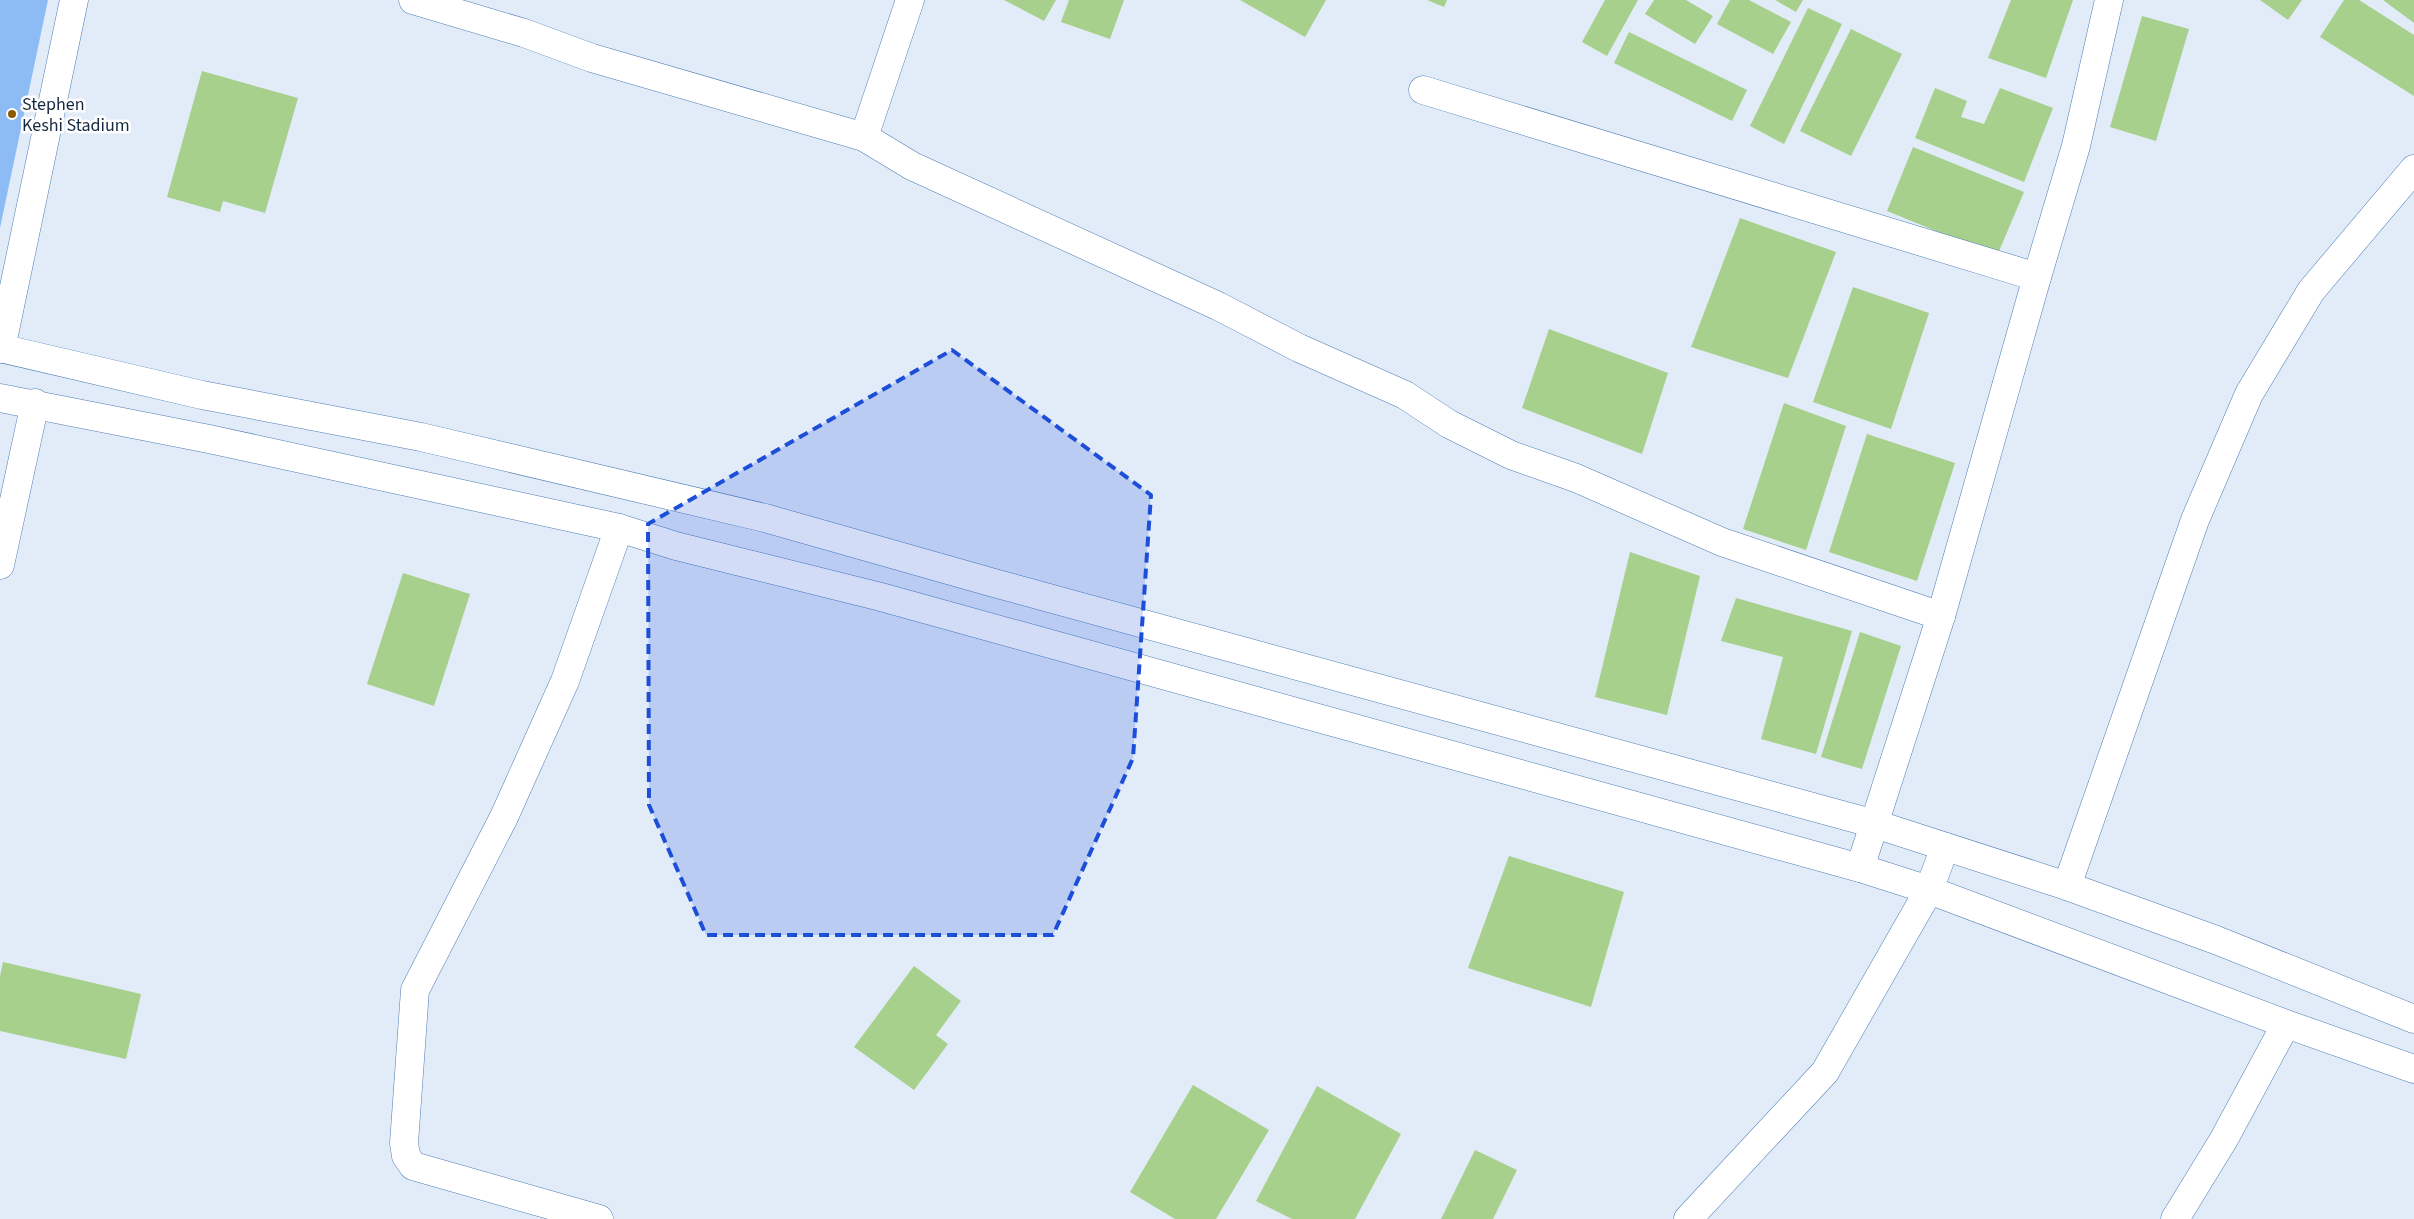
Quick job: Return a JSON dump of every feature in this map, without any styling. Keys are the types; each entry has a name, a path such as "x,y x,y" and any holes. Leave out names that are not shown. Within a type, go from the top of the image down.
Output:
{"street":[{"path":"74,0 0,349 202,395 421,437 765,518 994,583 1875,824 2067,886 2216,940 2414,1019"},
{"path":"413,0 524,33 592,58 864,137 912,166 1218,306 1299,348 1405,395 1449,424 1511,455 1576,478 1722,542 1941,616"},
{"path":"864,137 910,0"},
{"path":"1860,868 1941,616 2076,146 2108,0"},
{"path":"1423,90 2037,277"},
{"path":"2067,886 2195,520 2249,394 2311,290 2414,169"},
{"path":"0,398 35,403 619,528 676,546 890,599 1860,868 1929,890 2286,1024 2414,1069"},
{"path":"0,565 35,403"},
{"path":"600,1219 413,1166 406,1156 404,1143 415,990 504,817 564,681 619,528"},
{"path":"1688,1219 1826,1072 1929,890 1945,847"},
{"path":"2175,1219 2224,1138 2286,1024"}],"highlighted area":[{"path":"952,350 1151,495 1133,758 1053,935 706,935 649,805 648,524"}],"shaded area":[{"name":"Stephen Keshi Stadium","path":"0,0 48,0 0,228"}],"building":[{"path":"1004,0 1056,0 1044,21"},
{"path":"1069,0 1124,0 1110,39 1061,22"},
{"path":"1240,0 1326,0 1305,37"},
{"path":"1427,0 1447,0 1444,7"},
{"path":"1605,0 1638,0 1607,56 1582,42"},
{"path":"1654,0 1686,0 1713,16 1695,44 1645,14"},
{"path":"1730,0 1749,0 1791,22 1773,54 1717,24"},
{"path":"1775,0 1803,0 1796,12"},
{"path":"2011,0 2073,0 2046,78 1988,58"},
{"path":"2260,0 2302,0 2288,20"},
{"path":"2344,0 2359,0 2414,35 2414,96 2320,37"},
{"path":"2383,0 2414,0 2414,23"},
{"path":"1808,8 1842,24 1784,144 1750,126"},
{"path":"2142,16 2189,29 2156,141 2110,127"},
{"path":"1851,29 1902,54 1851,156 1800,131"},
{"path":"1629,32 1747,90 1732,121 1614,63"},
{"path":"202,71 298,98 265,213 223,201 220,212 167,197"},
{"path":"1935,88 1967,101 1961,117 1984,124 2000,88 2053,108 2024,182 1915,138"},
{"path":"1913,147 2024,192 1997,256 1887,211"},
{"path":"1740,218 1836,252 1788,378 1691,347"},
{"path":"1853,287 1929,313 1891,429 1813,402"},
{"path":"1549,329 1668,373 1642,454 1522,408"},
{"path":"1784,403 1846,426 1806,550 1743,529"},
{"path":"1867,434 1955,463 1917,581 1829,552"},
{"path":"1630,552 1700,576 1667,715 1595,697"},
{"path":"403,573 470,594 434,706 367,684"},
{"path":"1736,598 1852,631 1816,754 1761,739 1783,657 1721,641"},
{"path":"1860,632 1901,646 1862,769 1821,757"},
{"path":"1509,856 1624,892 1591,1007 1468,968"},
{"path":"3,962 141,994 126,1059 0,1031 0,976"},
{"path":"914,966 961,1001 936,1035 948,1044 914,1090 854,1047"},
{"path":"1193,1085 1269,1130 1216,1219 1175,1219 1130,1192"},
{"path":"1317,1086 1401,1134 1355,1219 1292,1219 1256,1201"},
{"path":"1475,1150 1517,1170 1493,1219 1441,1219"}],"place":[{"name":"Stephen Keshi Stadium","path":"12,114"}]}
